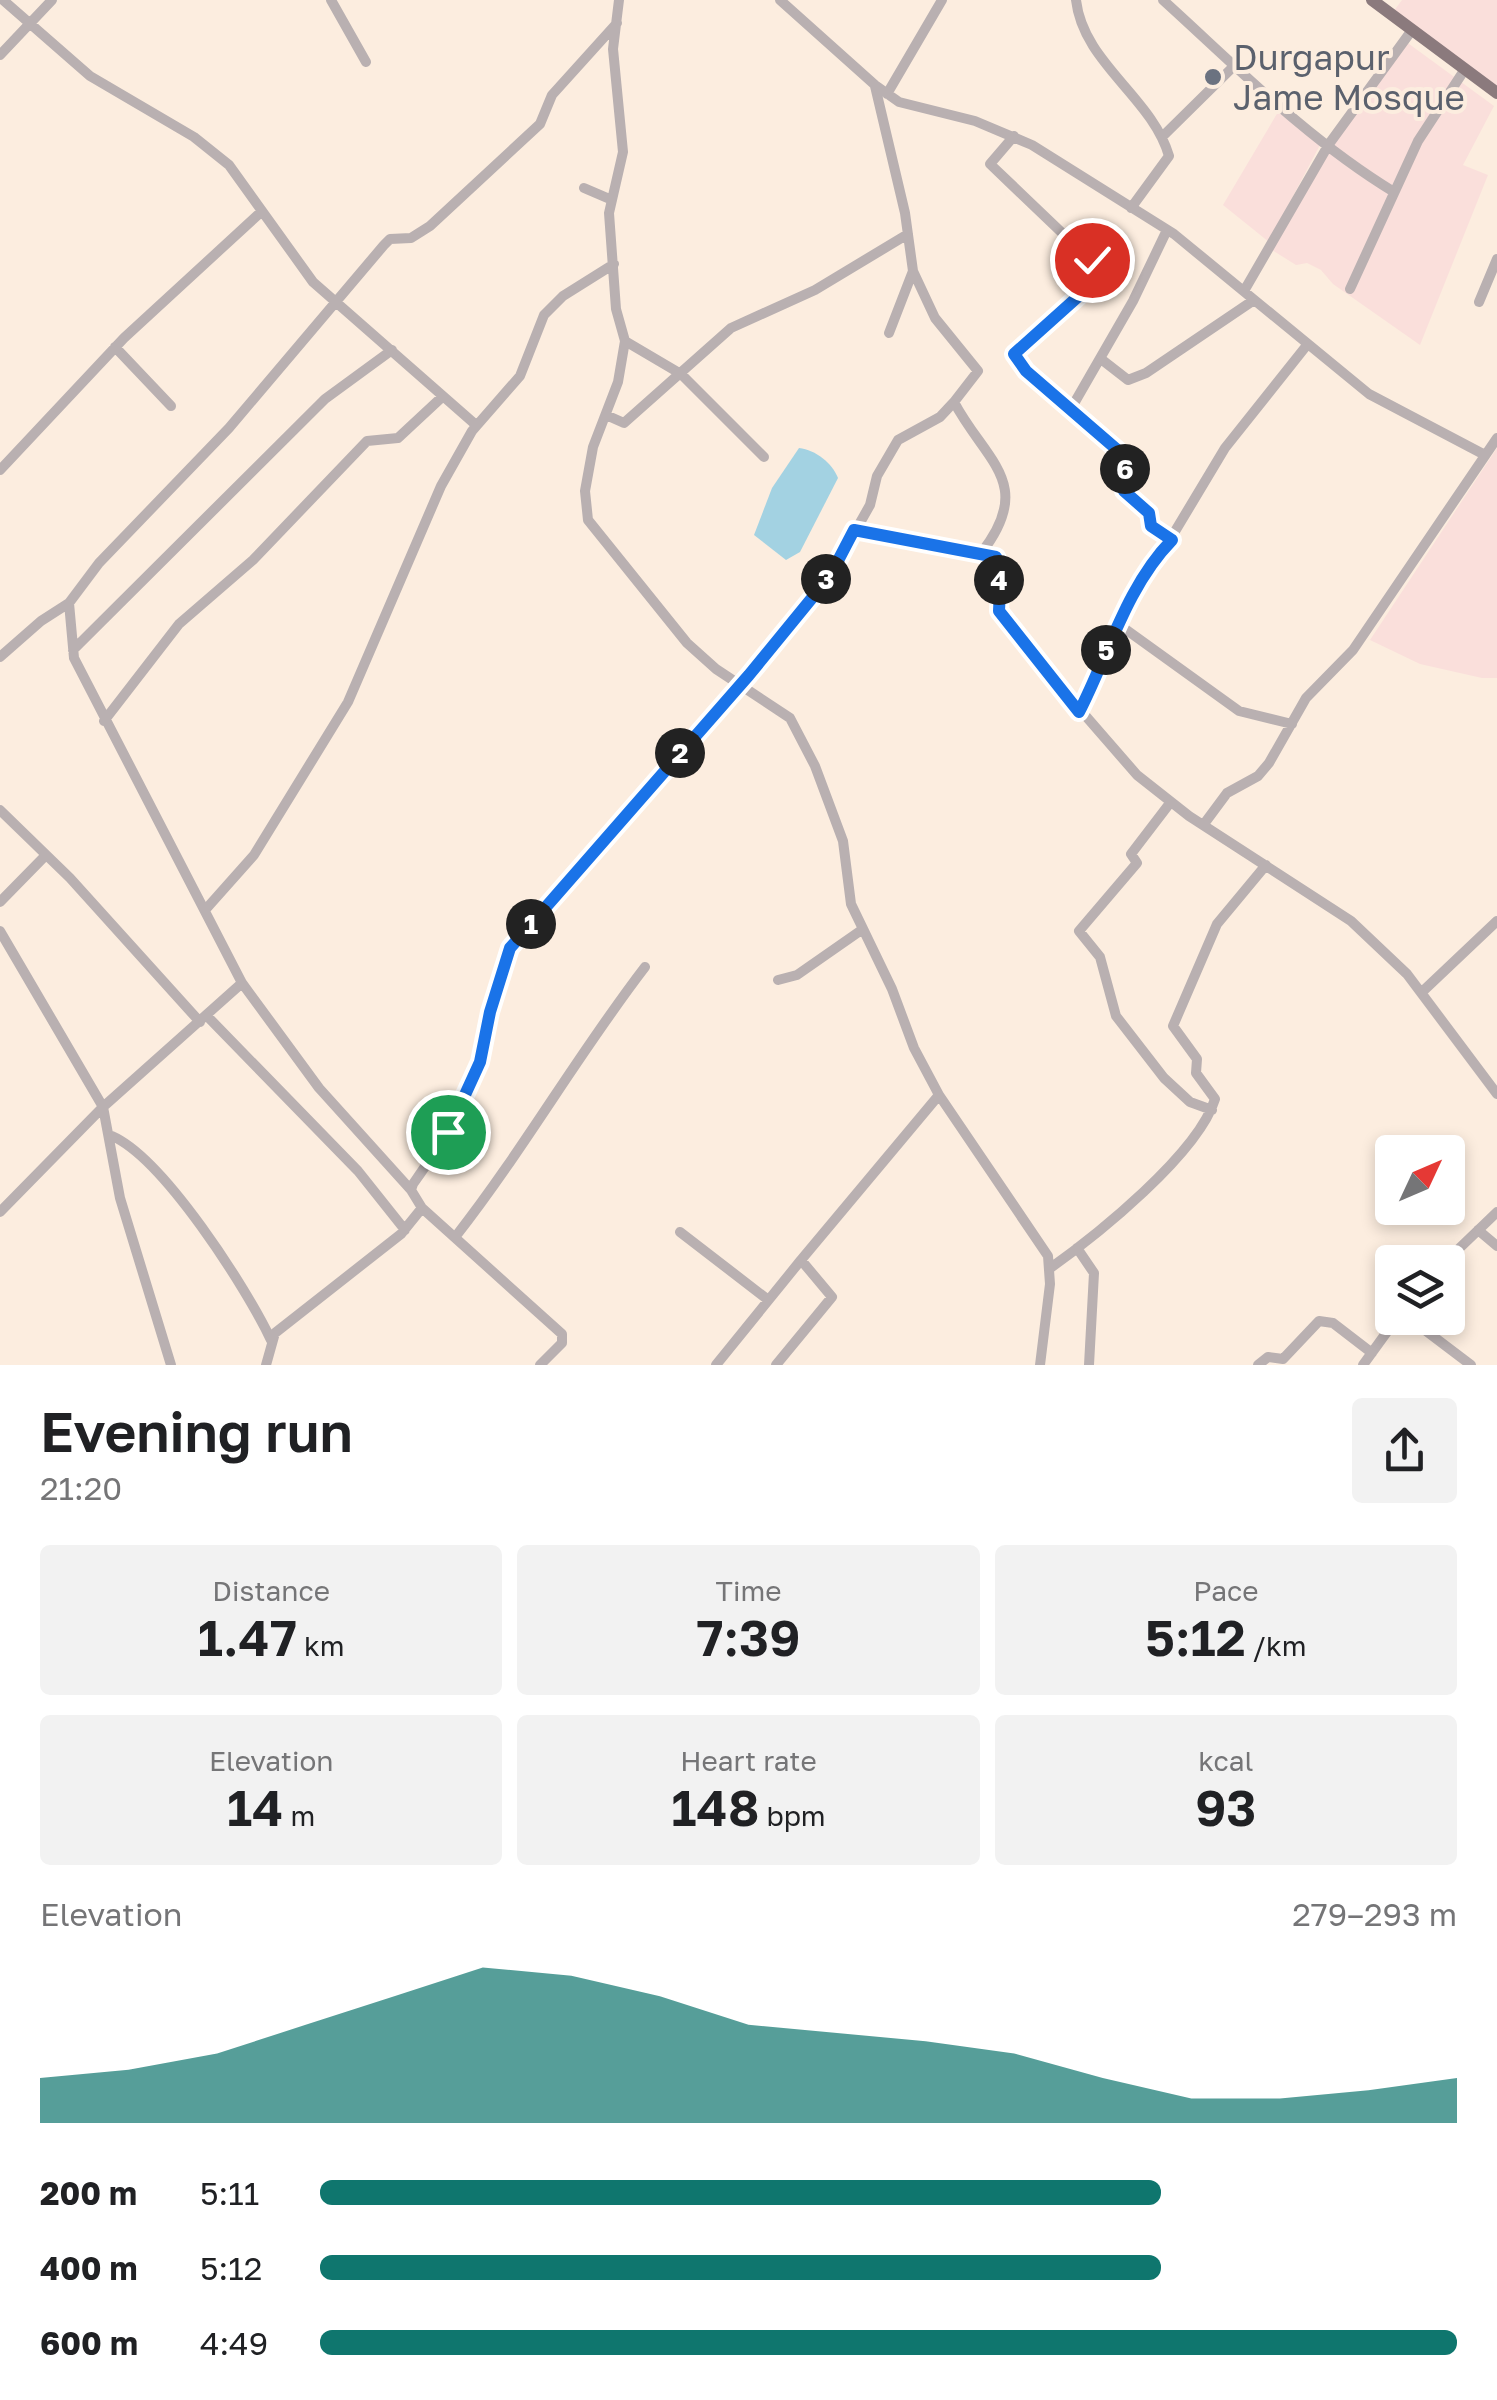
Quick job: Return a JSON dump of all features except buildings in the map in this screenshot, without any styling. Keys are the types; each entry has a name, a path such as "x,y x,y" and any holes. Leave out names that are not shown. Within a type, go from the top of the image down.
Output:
{"main road":[{"path":"1372,0 1497,93"}],"street":[{"path":"3,0 117,95 194,137 229,165 293,259 476,425"},
{"path":"0,55 52,0"},
{"path":"332,0 366,62"},
{"path":"619,0 613,49 623,152 608,213 616,309 625,341 623,366 593,448 584,491 588,520 678,633 737,683 790,718 815,766 843,841 851,904 939,1095 1048,1256 1040,1365"},
{"path":"780,0 899,102 1014,136 1166,230 1369,394 1485,456"},
{"path":"888,94 942,0"},
{"path":"1076,0 1079,17 1115,79 1154,118 1169,156 1131,208"},
{"path":"1164,0 1236,64 1290,120 1394,192"},
{"path":"0,657 31,628 69,603 99,562 229,428 390,239 411,238 430,226 540,124 552,96 618,22"},
{"path":"1244,291 1329,144 1412,30"},
{"path":"1163,136 1236,64"},
{"path":"1350,289 1418,140 1465,69"},
{"path":"411,1190 448,1132 480,1062 490,1012 510,948 830,576 898,440 940,416 978,371 935,318 912,271 908,234 875,85"},
{"path":"1014,136 990,164 1103,272 1014,354 1026,371 1129,460 1121,474 1124,491 1149,513 1151,526 1172,540"},
{"path":"584,188 612,200"},
{"path":"0,470 115,348 261,212"},
{"path":"1072,407 1101,360 1166,230"},
{"path":"606,415 624,423 731,328 815,290 908,234"},
{"path":"1479,302 1497,259"},
{"path":"206,908 254,855 348,702 441,486 476,425 520,376 544,316 563,296 614,264"},
{"path":"889,334 912,271"},
{"path":"1101,360 1128,380 1146,373 1254,300"},
{"path":"625,341 681,374 764,457"},
{"path":"1079,712 1091,691 1099,658 1224,448 1308,345"},
{"path":"115,348 171,406"},
{"path":"73,650 325,399 392,350"},
{"path":"104,722 179,624 252,560 367,440 398,438 442,398"},
{"path":"954,402 986,445 1006,486 1006,512 982,552"},
{"path":"1204,824 1238,783 1258,776 1306,698 1353,650 1497,438"},
{"path":"854,530 996,557 1001,568 999,611 1011,630 1137,775 1170,802 1351,922 1422,992 1492,1076 1497,1094"},
{"path":"69,603 73,650 104,722 206,908 242,983 320,1088 411,1190 422,1208 562,1334 562,1343 540,1365"},
{"path":"1120,626 1239,711 1292,724"},
{"path":"1170,802 1131,854 1138,863 1079,931 1100,957 1116,1016 1164,1078 1190,1102 1212,1110"},
{"path":"0,810 358,1172 404,1230"},
{"path":"0,902 46,856"},
{"path":"1049,1268 1077,1248 1198,1134 1212,1110 1215,1099 1196,1073 1198,1059 1174,1026 1217,924 1266,865"},
{"path":"1422,992 1497,921"},
{"path":"778,980 787,974 797,975 864,929"},
{"path":"0,930 103,1107 112,1136 120,1198 171,1365"},
{"path":"456,1236 507,1170 554,1092 645,967"},
{"path":"0,1212 103,1107 242,983"},
{"path":"716,1365 939,1095"},
{"path":"112,1136 133,1145 154,1168 243,1289 270,1340 266,1365"},
{"path":"270,1340 404,1230 422,1208"},
{"path":"1463,1245 1497,1212"},
{"path":"1478,1230 1497,1246"},
{"path":"680,1232 767,1299"},
{"path":"1077,1248 1094,1273 1089,1365"},
{"path":"776,1365 832,1297 801,1260"},
{"path":"1258,1365 1268,1357 1283,1359 1318,1321 1333,1323 1372,1353"},
{"path":"1363,1365 1385,1335"},
{"path":"1431,1335 1471,1365"}],"shaded area":[{"path":"1402,0 1497,0 1497,92 1393,12"},
{"path":"1405,41 1494,106 1463,165 1488,175 1420,345 1333,284 1321,270 1307,263 1296,265 1272,250 1319,158"},
{"path":"1278,112 1321,143 1269,242 1223,205"},
{"path":"1497,448 1497,678 1482,678 1420,664 1370,640"}],"water":[{"path":"799,448 823,458 838,478 800,552 786,560 754,535 772,488"}],"place":[{"name":"Durgapur Jame Mosque","path":"1213,77"}],"route":[{"path":"448,1132 480,1062 499,976 510,948 702,730 737,683 749,675 830,576 854,530 996,557 1001,568 999,611 1056,688 1079,712 1091,691 1099,658 1144,578 1172,540 1151,526 1147,520 1149,513 1124,491 1126,485 1121,474 1129,460 1026,371 1014,354 1101,276 1103,272 1092,260"}]}
